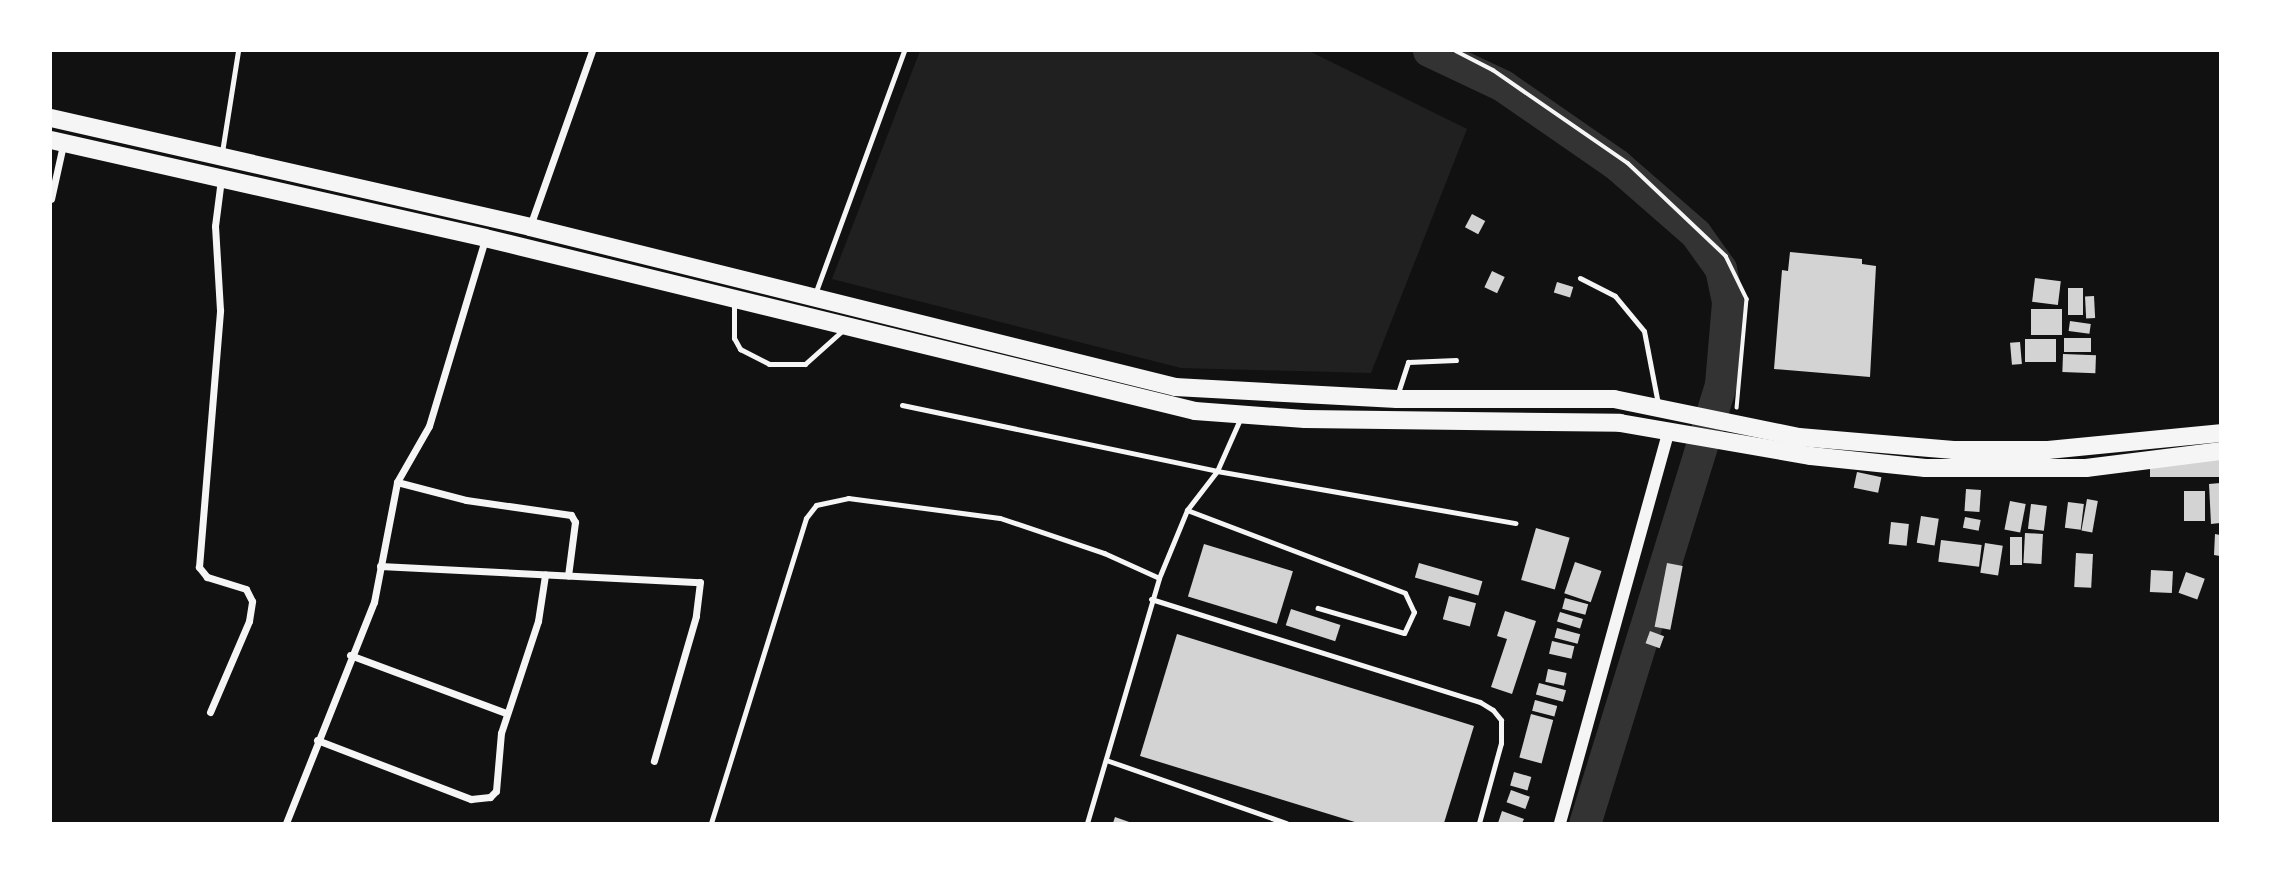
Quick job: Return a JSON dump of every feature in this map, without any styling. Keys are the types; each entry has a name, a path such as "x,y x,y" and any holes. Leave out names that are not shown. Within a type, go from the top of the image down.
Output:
{"highway":[{"path":"51,118 221,159 530,227 1175,387 1397,399 1564,397 1658,404 1723,422 1799,437 1953,450 2048,450 2220,433"},
{"path":"57,141 485,238 1131,398 1242,416 1620,423 1722,442 1870,463 2001,470 2086,468 2220,451"}],"street":[{"path":"530,227 592,51"},
{"path":"51,199 57,141"},
{"path":"210,712 249,621 252,601 246,589 207,577 199,567 220,310 215,226 221,179"},
{"path":"286,823 349,655 374,602 397,482 429,426 485,238"},
{"path":"1560,823 1677,432"},
{"path":"397,482 473,501 571,515 575,522 568,576"},
{"path":"380,566 702,584 654,761"},
{"path":"317,740 481,799 496,791 506,713 538,621 545,575"},
{"path":"349,655 506,713"}],"lane":[{"path":"221,159 238,51"},
{"path":"813,298 904,51"},
{"path":"1580,278 1615,296 1644,331 1658,404"},
{"path":"734,299 734,338 740,349 769,364 805,364 845,328"},
{"path":"1397,399 1408,362 1456,360"},
{"path":"902,404 1217,471 1516,523"},
{"path":"1087,823 1159,578 1187,510 1217,471 1242,416"},
{"path":"711,823 806,518 816,505 829,499 876,500 1000,519 1104,553 1159,578"},
{"path":"1187,510 1405,593 1414,612 1404,633 1318,608"},
{"path":"1151,600 1480,702 1493,710 1500,720 1501,743 1479,823"},
{"path":"1106,760 1286,823"}],"path":[{"path":"1456,51 1493,70 1629,163 1726,256 1747,299 1738,397"}],"shaded area":[{"path":"920,51 1309,51 1467,129 1371,373 1181,368 832,279"}],"building":[{"path":"1472,214 1485,221 1478,234 1465,227"},
{"path":"1790,252 1862,259 1862,264 1876,266 1870,377 1774,369 1782,270 1788,271"},
{"path":"1492,271 1505,277 1497,293 1484,287"},
{"path":"2035,278 2061,281 2058,305 2032,302"},
{"path":"1557,282 1573,287 1570,297 1554,293"},
{"path":"2068,288 2083,288 2083,315 2068,315"},
{"path":"2085,296 2094,296 2095,318 2086,318"},
{"path":"2031,309 2062,309 2062,335 2031,335"},
{"path":"2070,321 2091,324 2089,334 2069,331"},
{"path":"2064,338 2091,338 2091,352 2064,352"},
{"path":"2025,339 2056,339 2056,362 2025,362"},
{"path":"2020,342 2022,364 2012,365 2010,343"},
{"path":"2063,354 2096,355 2095,373 2062,372"},
{"path":"2150,456 2220,456 2220,477 2150,477"},
{"path":"1857,472 1881,477 1878,493 1854,488"},
{"path":"2220,483 2220,523 2211,524 2209,484"},
{"path":"1966,489 1981,490 1979,512 1964,511"},
{"path":"2184,491 2205,491 2205,521 2184,521"},
{"path":"2087,499 2098,501 2092,532 2081,531"},
{"path":"2010,501 2026,504 2020,533 2004,529"},
{"path":"2068,502 2084,504 2081,530 2065,528"},
{"path":"2031,504 2047,506 2044,531 2028,529"},
{"path":"1921,516 1939,519 1935,545 1917,543"},
{"path":"1965,517 1981,520 1979,531 1963,528"},
{"path":"1891,522 1909,524 1907,546 1889,544"},
{"path":"1536,528 1570,538 1555,590 1521,580"},
{"path":"2025,533 2043,534 2041,564 2023,563"},
{"path":"2215,534 2220,535 2220,556 2214,555"},
{"path":"2010,537 2022,537 2022,565 2010,565"},
{"path":"1941,540 1982,545 1979,567 1938,562"},
{"path":"1985,543 2003,546 1998,575 1980,573"},
{"path":"1204,544 1293,571 1277,624 1188,597"},
{"path":"2076,553 2093,554 2091,588 2074,587"},
{"path":"1575,562 1601,571 1591,602 1564,593"},
{"path":"1419,563 1482,581 1478,596 1415,577"},
{"path":"1667,563 1683,566 1670,630 1655,627"},
{"path":"2151,570 2173,571 2172,593 2150,592"},
{"path":"2186,572 2205,579 2197,600 2178,593"},
{"path":"1449,596 1476,603 1470,626 1443,619"},
{"path":"1565,598 1588,604 1585,615 1562,609"},
{"path":"1291,609 1340,625 1335,641 1286,625"},
{"path":"1505,611 1536,621 1512,694 1491,687 1507,639 1497,636"},
{"path":"1560,612 1583,619 1580,629 1557,622"},
{"path":"1557,628 1580,634 1578,644 1554,638"},
{"path":"1650,631 1664,636 1660,648 1646,643"},
{"path":"1177,634 1474,726 1444,823 1358,823 1140,756"},
{"path":"1552,641 1574,646 1571,659 1549,654"},
{"path":"1548,669 1567,673 1564,686 1545,682"},
{"path":"1539,683 1566,690 1563,702 1536,695"},
{"path":"1535,700 1557,706 1554,717 1532,711"},
{"path":"1531,714 1553,720 1542,763 1519,757"},
{"path":"1514,772 1531,777 1527,790 1510,785"},
{"path":"1511,790 1530,797 1525,809 1507,802"},
{"path":"1502,811 1524,819 1522,823 1498,823"},
{"path":"1115,817 1132,823 1113,823"}],"waterway":[{"path":"1429,51 1503,86 1617,165 1696,234 1721,269 1728,303 1721,385 1585,823"}]}
